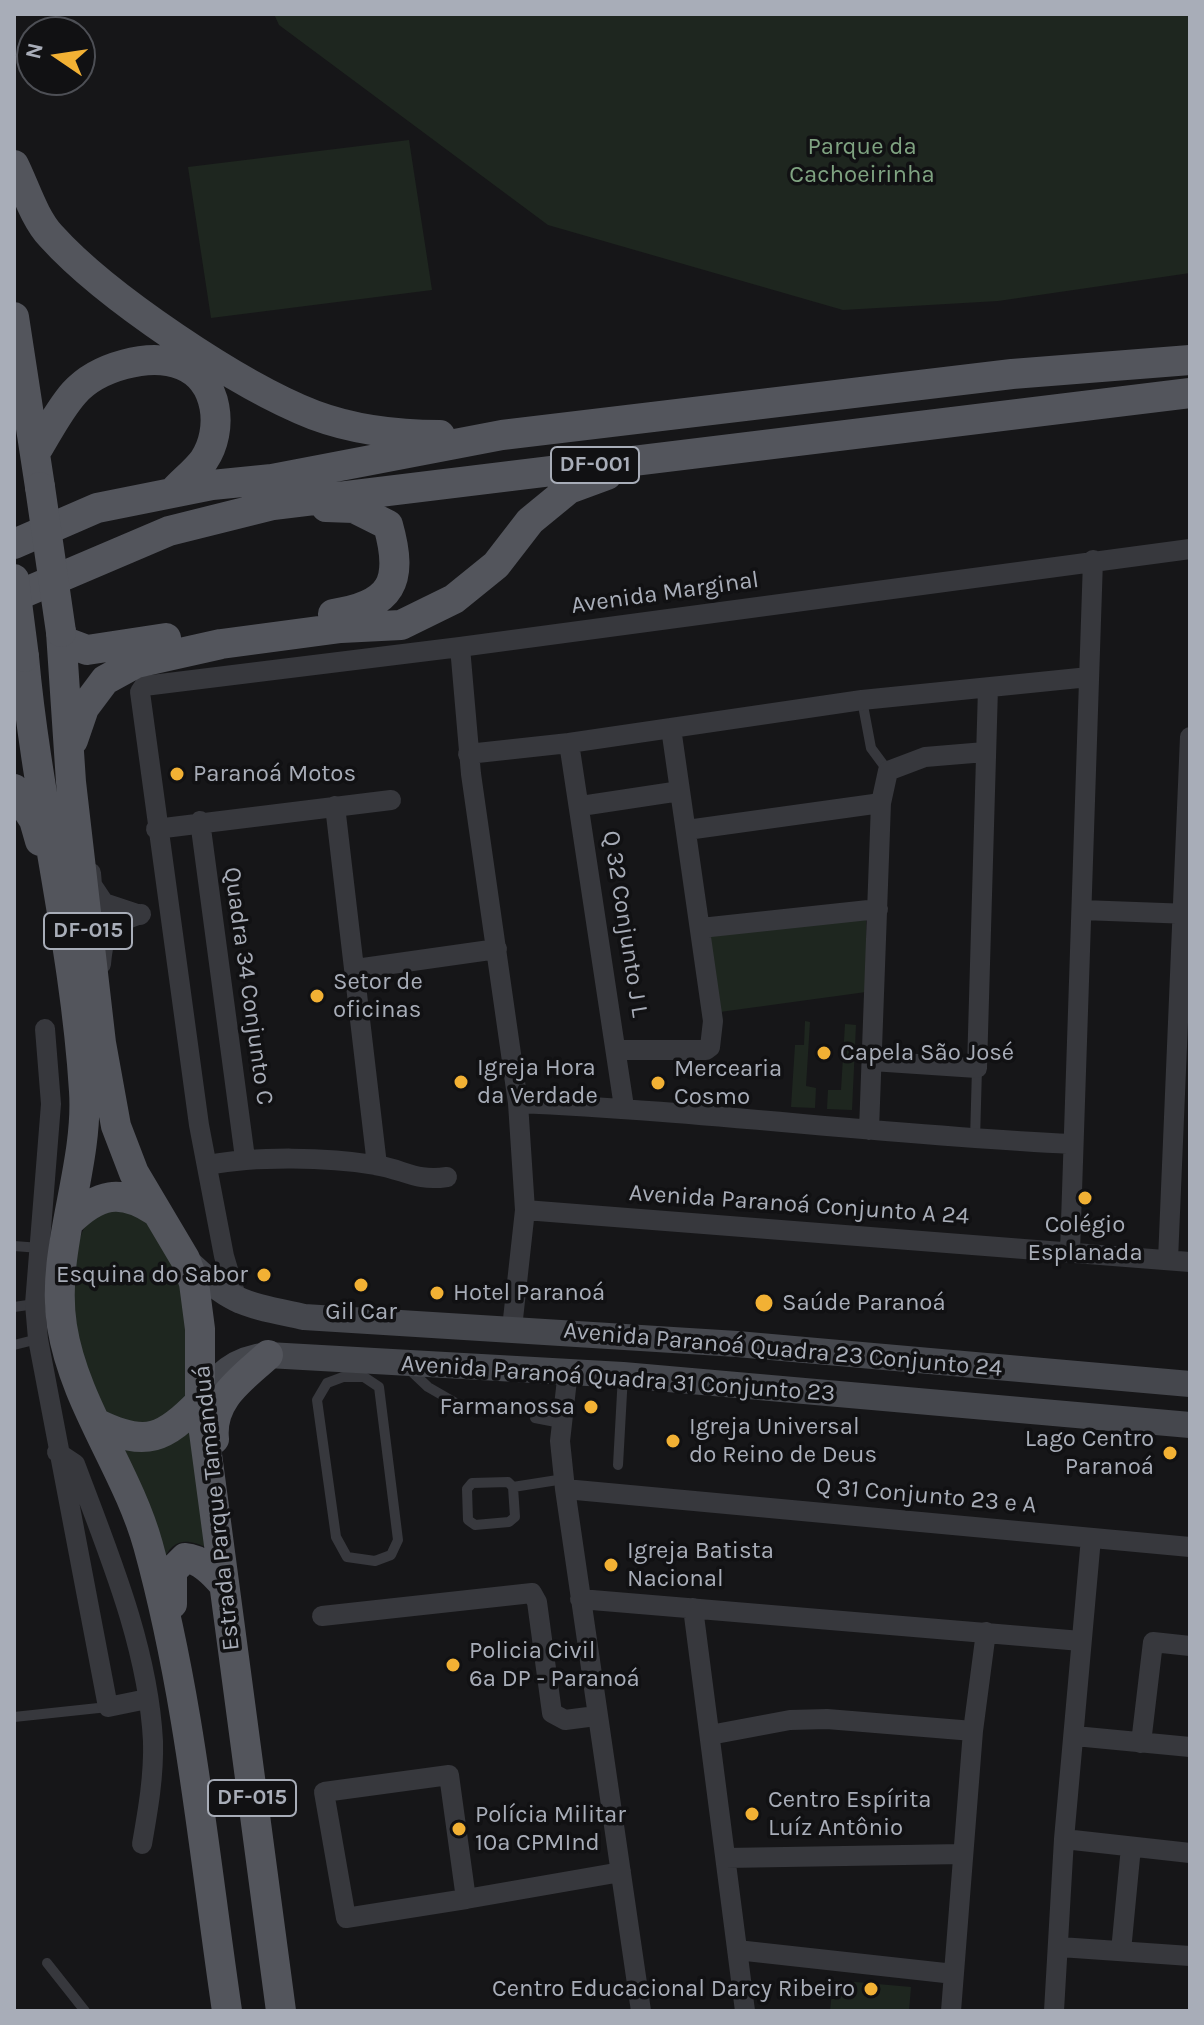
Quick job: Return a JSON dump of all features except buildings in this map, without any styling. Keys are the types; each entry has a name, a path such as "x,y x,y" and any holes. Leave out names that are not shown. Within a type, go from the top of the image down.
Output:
{"main road":[{"path":"14,165 49,235 103,282 179,339 259,387 313,415 350,425 406,435 502,435"},
{"name":"Estrada Parque Tamanduá","path":"14,317 37,450 62,637 71,782 97,1012 116,1126 134,1173 185,1259 194,1283 200,1329 200,1402 281,2011"},
{"path":"37,450 74,393 96,376 144,359 183,365 209,390 218,423 204,459 174,491"},
{"name":"DF-001","path":"14,544 97,508 174,491 272,479 502,435 1012,374 1190,360"},
{"name":"DF-001","path":"14,597 169,531 222,515 273,505 1190,393"},
{"path":"69,751 84,708 105,680 136,663 221,644 341,628 403,638 496,565 530,521 569,489 654,457"},
{"path":"62,637 87,650 365,609 383,595 394,578 396,554 388,525 354,508 273,505"},
{"path":"14,579 21,674"},
{"name":"DF-015","path":"21,674 63,915 84,1096 63,1204 61,1321 68,1358 140,1518 171,1629 227,2011"},
{"path":"14,789 34,820 63,915"},
{"path":"63,1204 119,1196 155,1211"},
{"path":"223,1581 225,1555 214,1432 220,1402 228,1390 268,1355"},
{"path":"98,1424 137,1439 161,1435 200,1402"},
{"path":"171,1629 172,1571 177,1562 193,1558 223,1581"}],"street":[{"name":"Avenida Marginal","path":"156,829 140,692 147,685 403,638 460,647 1190,549"},
{"path":"1070,1252 1071,1144 1093,560"},
{"path":"460,647 468,754 518,1103 525,1210 512,1328"},
{"path":"468,754 569,743 862,700 1089,677"},
{"path":"872,1061 977,1068 988,688"},
{"path":"618,1050 706,1050 710,1047 713,1021 671,728"},
{"path":"1168,1260 1182,1136 1190,737"},
{"name":"Q 32 Conjunto J L","path":"569,743 618,1050 624,1107"},
{"path":"869,1130 881,803 888,771 925,757 985,752"},
{"path":"71,782 85,820 96,893 104,903 140,915"},
{"path":"581,806 680,791"},
{"path":"238,1303 224,1256 210,1169 199,1125 156,829 200,821 391,800"},
{"path":"687,830 881,803"},
{"path":"335,806 377,1165"},
{"name":"Quadra 34 Conjunto C","path":"200,821 245,1158"},
{"path":"701,928 878,909"},
{"path":"1082,910 1187,914"},
{"path":"97,1012 103,938 110,928 140,915 168,911"},
{"path":"356,969 497,949"},
{"path":"45,1029 63,1204 40,1248 35,1304 38,1339 57,1452 108,1707 147,1699"},
{"path":"518,1103 624,1107 975,1140 1071,1144"},
{"path":"210,1169 245,1158 377,1165 414,1178 447,1177"},
{"name":"Avenida Paranoá Conjunto A 24","path":"525,1210 1190,1262"},
{"path":"185,1259 212,1285 238,1303"},
{"name":"Avenida Paranoá Quadra 23 Conjunto 24","path":"238,1303 304,1317 512,1328 1190,1384"},
{"path":"408,1362 402,1340 416,1325"},
{"name":"Avenida Paranoá Quadra 31 Conjunto 23","path":"200,1402 215,1377 246,1358 268,1355 340,1368 408,1362 568,1371 1190,1425"},
{"path":"947,1404 963,1397 968,1386 951,1362"},
{"path":"1012,1411 998,1400 994,1389 1015,1369"},
{"path":"568,1371 561,1423 564,1484 641,2011"},
{"path":"57,1452 75,1464 108,1553 129,1616 147,1699 152,1753 151,1792 142,1844"},
{"name":"Q 31 Conjunto 23 e A","path":"564,1484 1190,1547"},
{"path":"1054,2011 1064,1839 1091,1538"},
{"path":"78,1562 108,1553"},
{"path":"322,1616 532,1593 537,1602 552,1713 565,1720 596,1716"},
{"path":"580,1599 1081,1641"},
{"path":"693,1608 745,2011"},
{"path":"951,2011 973,1731 986,1632"},
{"path":"1141,1743 1153,1642 1190,1646"},
{"path":"710,1735 790,1720 827,1719 973,1731"},
{"path":"1075,1736 1190,1747"},
{"path":"466,1899 449,1775 324,1792 346,1918 466,1899 621,1872"},
{"path":"1064,1839 1190,1853"},
{"path":"1121,1951 1131,1847"},
{"path":"726,1858 963,1854"},
{"path":"1060,1947 1190,1956"},
{"path":"737,1950 954,1974"}],"lane":[{"path":"862,700 871,748 888,771"},
{"path":"975,1140 977,1068"},
{"path":"14,1246 40,1248"},
{"path":"14,1307 35,1304"},
{"path":"14,1345 38,1339"},
{"path":"408,1362 428,1387 454,1402"},
{"path":"340,1368 370,1378 379,1387 398,1540 391,1555 375,1561 347,1557 336,1537 317,1400 323,1386 340,1368"},
{"path":"618,1465 623,1375"},
{"path":"535,1418 561,1423"},
{"path":"513,1487 515,1517 509,1522 475,1525 468,1520 467,1489 472,1483 508,1482 513,1487 564,1484"},
{"path":"14,1717 108,1707"},
{"path":"47,1963 85,2011"}],"green space":[{"name":"Parque da Cachoeirinha","path":"274,14 1190,14 1190,273 998,301 843,310 548,225 279,25"},
{"path":"409,140 432,290 211,318 188,167"},
{"path":"866,915 866,992 720,1012 709,934"},
{"path":"805,1021 810,1022 806,1086 816,1088 815,1108 791,1107 795,1045 804,1045"},
{"path":"845,1024 856,1025 852,1110 827,1109 828,1090 841,1090"},
{"path":"95,1210 152,1213 182,1261 196,1398 157,1430 102,1418 77,1362 71,1318 74,1260 86,1225"},
{"path":"193,1418 208,1548 192,1542 180,1542 170,1549 162,1564 117,1437"},
{"path":"833,1980 911,1987 909,2011 830,2011"}],"place":[{"name":"Paranoá Motos","path":"177,774"},
{"name":"Setor de oficinas","path":"317,996"},
{"name":"Capela São José","path":"824,1053"},
{"name":"Igreja Hora da Verdade","path":"461,1082"},
{"name":"Mercearia Cosmo","path":"658,1083"},
{"name":"Colégio Esplanada","path":"1085,1198"},
{"name":"Esquina do Sabor","path":"264,1275"},
{"name":"Gil Car","path":"361,1285"},
{"name":"Hotel Paranoá","path":"437,1293"},
{"name":"Saúde Paranoá","path":"764,1303"},
{"name":"Farmanossa","path":"591,1407"},
{"name":"Igreja Universal do Reino de Deus","path":"673,1441"},
{"name":"Lago Centro Paranoá","path":"1170,1453"},
{"name":"Igreja Batista Nacional","path":"611,1565"},
{"name":"Policia Civil 6a DP - Paranoá","path":"453,1665"},
{"name":"Centro Espírita Luíz Antônio","path":"752,1814"},
{"name":"Polícia Militar 10a CPMInd","path":"459,1829"},
{"name":"Centro Educacional Darcy Ribeiro","path":"871,1989"}]}
